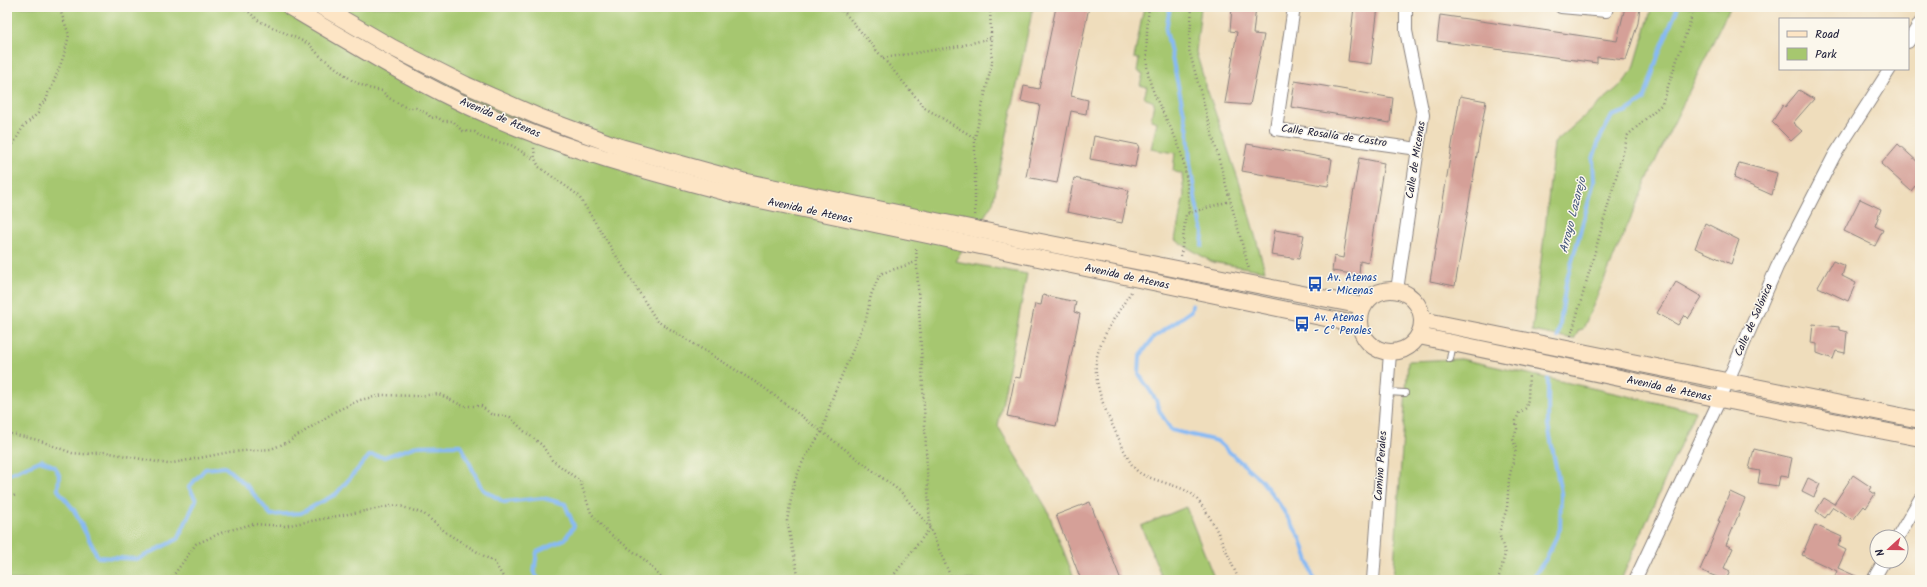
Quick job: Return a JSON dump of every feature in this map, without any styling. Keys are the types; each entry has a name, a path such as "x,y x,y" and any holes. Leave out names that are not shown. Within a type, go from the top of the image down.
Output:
{"main road":[{"name":"Avenida de Atenas","path":"290,7 386,65 459,101 534,134 635,168 736,196 1359,325"},
{"name":"Avenida de Atenas","path":"322,7 393,48 466,85 539,117 620,147 742,181 975,230 1363,306"},
{"path":"1387,290 1397,290 1412,298 1417,304 1420,328 1407,349 1390,353 1379,351 1369,344 1362,336 1359,325 1360,315 1363,306 1369,298 1377,293 1387,290"},
{"name":"Avenida de Atenas","path":"1420,328 1568,349 1920,420"},
{"name":"Avenida de Atenas","path":"1420,328 1453,344 1720,399 1920,438"}],"street":[{"name":"Calle Rosalía de Castro","path":"1294,7 1276,128 1418,149"},
{"name":"Calle de Micenas","path":"1397,290 1423,115 1406,31 1406,7"},
{"path":"1562,7 1606,11 1607,7"},
{"path":"1909,40 1920,23"},
{"name":"Calle de Salónica","path":"1635,580 1720,399 1726,381 1777,267 1834,156 1889,70"},
{"name":"Camino Perales","path":"1373,580 1390,353"},
{"path":"1903,529 1920,499"},
{"path":"1873,580 1879,569"}],"lane":[{"path":"1450,359 1453,344"},
{"path":"1387,392 1406,393"}],"path":[{"path":"7,155 23,127 38,113 40,106 47,100 48,93 64,56 69,35 59,7"},
{"path":"238,7 249,12 259,21 309,44 319,55 353,81 363,86 382,91 389,98 407,108 416,108 428,114 431,118 437,117 443,121 453,121 462,132 475,132 482,138 511,145 534,159 539,167 578,195 657,321 763,387 901,492 930,528 952,580"},
{"path":"840,7 925,108 975,138"},
{"path":"975,230 975,138 992,63 990,7"},
{"path":"1149,7 1146,26 1147,65 1152,86 1180,150 1188,190 1189,213"},
{"path":"1192,7 1189,50 1251,276"},
{"path":"1568,349 1628,135 1662,104 1695,7"},
{"path":"883,58 960,46 991,38"},
{"path":"534,134 534,159"},
{"path":"1180,262 1186,214 1230,201"},
{"path":"890,580 930,528 916,262 916,234"},
{"path":"800,580 787,521 794,483 803,461 822,431 833,396 866,319 871,295 880,274 916,262"},
{"path":"1134,287 1103,339 1096,362 1097,382 1103,402 1122,445 1139,473 1191,494 1203,507 1223,544 1239,580"},
{"path":"1498,580 1505,554 1499,532 1507,508 1509,479 1516,449 1513,439 1517,429 1516,421 1519,413 1526,408 1528,399 1529,360"},
{"path":"7,433 38,440 72,452 84,454 105,452 168,464 230,452 271,449 310,430 336,411 360,400 383,395 417,396 439,394 464,406 481,406 491,414 510,417 524,431 542,445 552,460 580,481 591,513 605,530 646,561 663,580"},
{"path":"7,500 17,494"},
{"path":"170,580 196,544 223,532 253,524 284,526 397,505 424,514 448,534 494,562 505,580"}],"green space":[{"path":"7,7 1033,7 993,203 955,261 1027,274 998,426 1047,509 1075,580 7,580"},
{"path":"1144,7 1201,7 1196,52 1206,86 1244,196 1265,271 1212,262 1175,240 1184,195 1182,174 1173,171 1175,153 1151,149 1157,122 1151,120 1154,102 1144,98 1147,87 1140,85 1143,74 1137,71 1139,59 1134,58"},
{"path":"1652,7 1730,7 1654,164 1583,329 1579,330 1574,339 1532,331 1554,143 1623,83 1634,68"},
{"path":"1461,359 1695,411 1621,580 1393,580 1408,361"},
{"path":"1186,507 1215,580 1163,580 1141,526"}],"building":[{"path":"1056,7 1089,7 1071,96 1088,100 1086,114 1071,111 1057,183 1026,177 1040,105 1021,101 1024,86 1039,89"},
{"path":"1232,7 1256,7 1253,34 1264,35 1250,105 1225,103 1237,32 1230,31"},
{"path":"1354,7 1378,7 1371,64 1348,61"},
{"path":"1625,7 1640,7 1638,23 1626,60 1597,57 1597,63 1437,41 1440,15 1617,41"},
{"path":"1295,81 1393,98 1390,123 1291,107"},
{"path":"1799,90 1814,99 1793,123 1802,131 1791,141 1772,122 1783,105 1785,107"},
{"path":"1460,96 1486,101 1455,286 1430,281"},
{"path":"1094,136 1139,145 1135,167 1090,159"},
{"path":"1247,144 1332,159 1328,186 1242,171"},
{"path":"1898,144 1920,164 1920,180 1911,191 1881,164"},
{"path":"1359,158 1384,163 1368,263 1360,261 1359,275 1332,271 1334,256 1343,258"},
{"path":"1739,163 1777,173 1772,195 1734,178"},
{"path":"1074,178 1129,190 1122,223 1067,212"},
{"path":"1860,199 1881,209 1875,226 1883,230 1875,246 1844,231"},
{"path":"1705,223 1739,240 1731,264 1695,248"},
{"path":"1275,230 1304,235 1299,259 1271,255"},
{"path":"1833,261 1845,266 1842,276 1856,283 1848,301 1818,287"},
{"path":"1676,282 1702,297 1688,319 1684,315 1678,325 1657,313"},
{"path":"1043,295 1076,302 1074,312 1080,314 1056,426 1007,416 1015,377 1020,378 1035,304 1041,305"},
{"path":"1813,324 1839,327 1839,330 1847,332 1845,353 1836,351 1833,359 1817,353 1817,344 1811,343"},
{"path":"1754,449 1792,458 1788,477 1780,476 1778,486 1758,483 1760,471 1749,469"},
{"path":"1853,475 1871,487 1869,490 1875,494 1866,508 1864,506 1853,520 1833,507 1825,518 1816,511 1824,498 1834,504"},
{"path":"1808,478 1820,484 1814,497 1802,491"},
{"path":"1730,492 1745,499 1726,545 1733,548 1724,568 1730,571 1726,580 1724,580 1700,570"},
{"path":"1090,502 1121,580 1081,580 1056,515"},
{"path":"1815,525 1842,537 1838,546 1846,550 1838,568 1865,580 1833,580 1837,571 1802,555"}],"waterway":[{"path":"1170,7 1166,30 1188,131 1190,163 1196,203 1203,232 1202,246"},
{"name":"Arroyo Lazarejo","path":"1558,337 1566,283 1594,182 1593,159 1599,140 1612,116 1627,111 1644,100 1659,53 1678,7"},
{"path":"1192,305 1191,311 1153,338 1140,356 1139,374 1156,400 1160,412 1171,430 1217,441 1261,480 1278,502 1301,539 1314,580"},
{"name":"Arroyo Lazarejo","path":"1531,580 1546,559 1560,529 1561,493 1548,425 1548,379"},
{"path":"7,475 42,460 55,467 59,475 58,490 74,510 98,557 138,559 178,539 196,500 189,487 205,469 225,467 247,486 271,515 301,513 336,494 370,455 384,457 417,446 461,445 482,489 504,502 543,498 565,504 574,526 565,539 537,552 534,573 539,580"}],"place":[{"name":"Av. Atenas - Micenas","path":"1315,284"},
{"name":"Av. Atenas - Cº Perales","path":"1302,324"}]}
